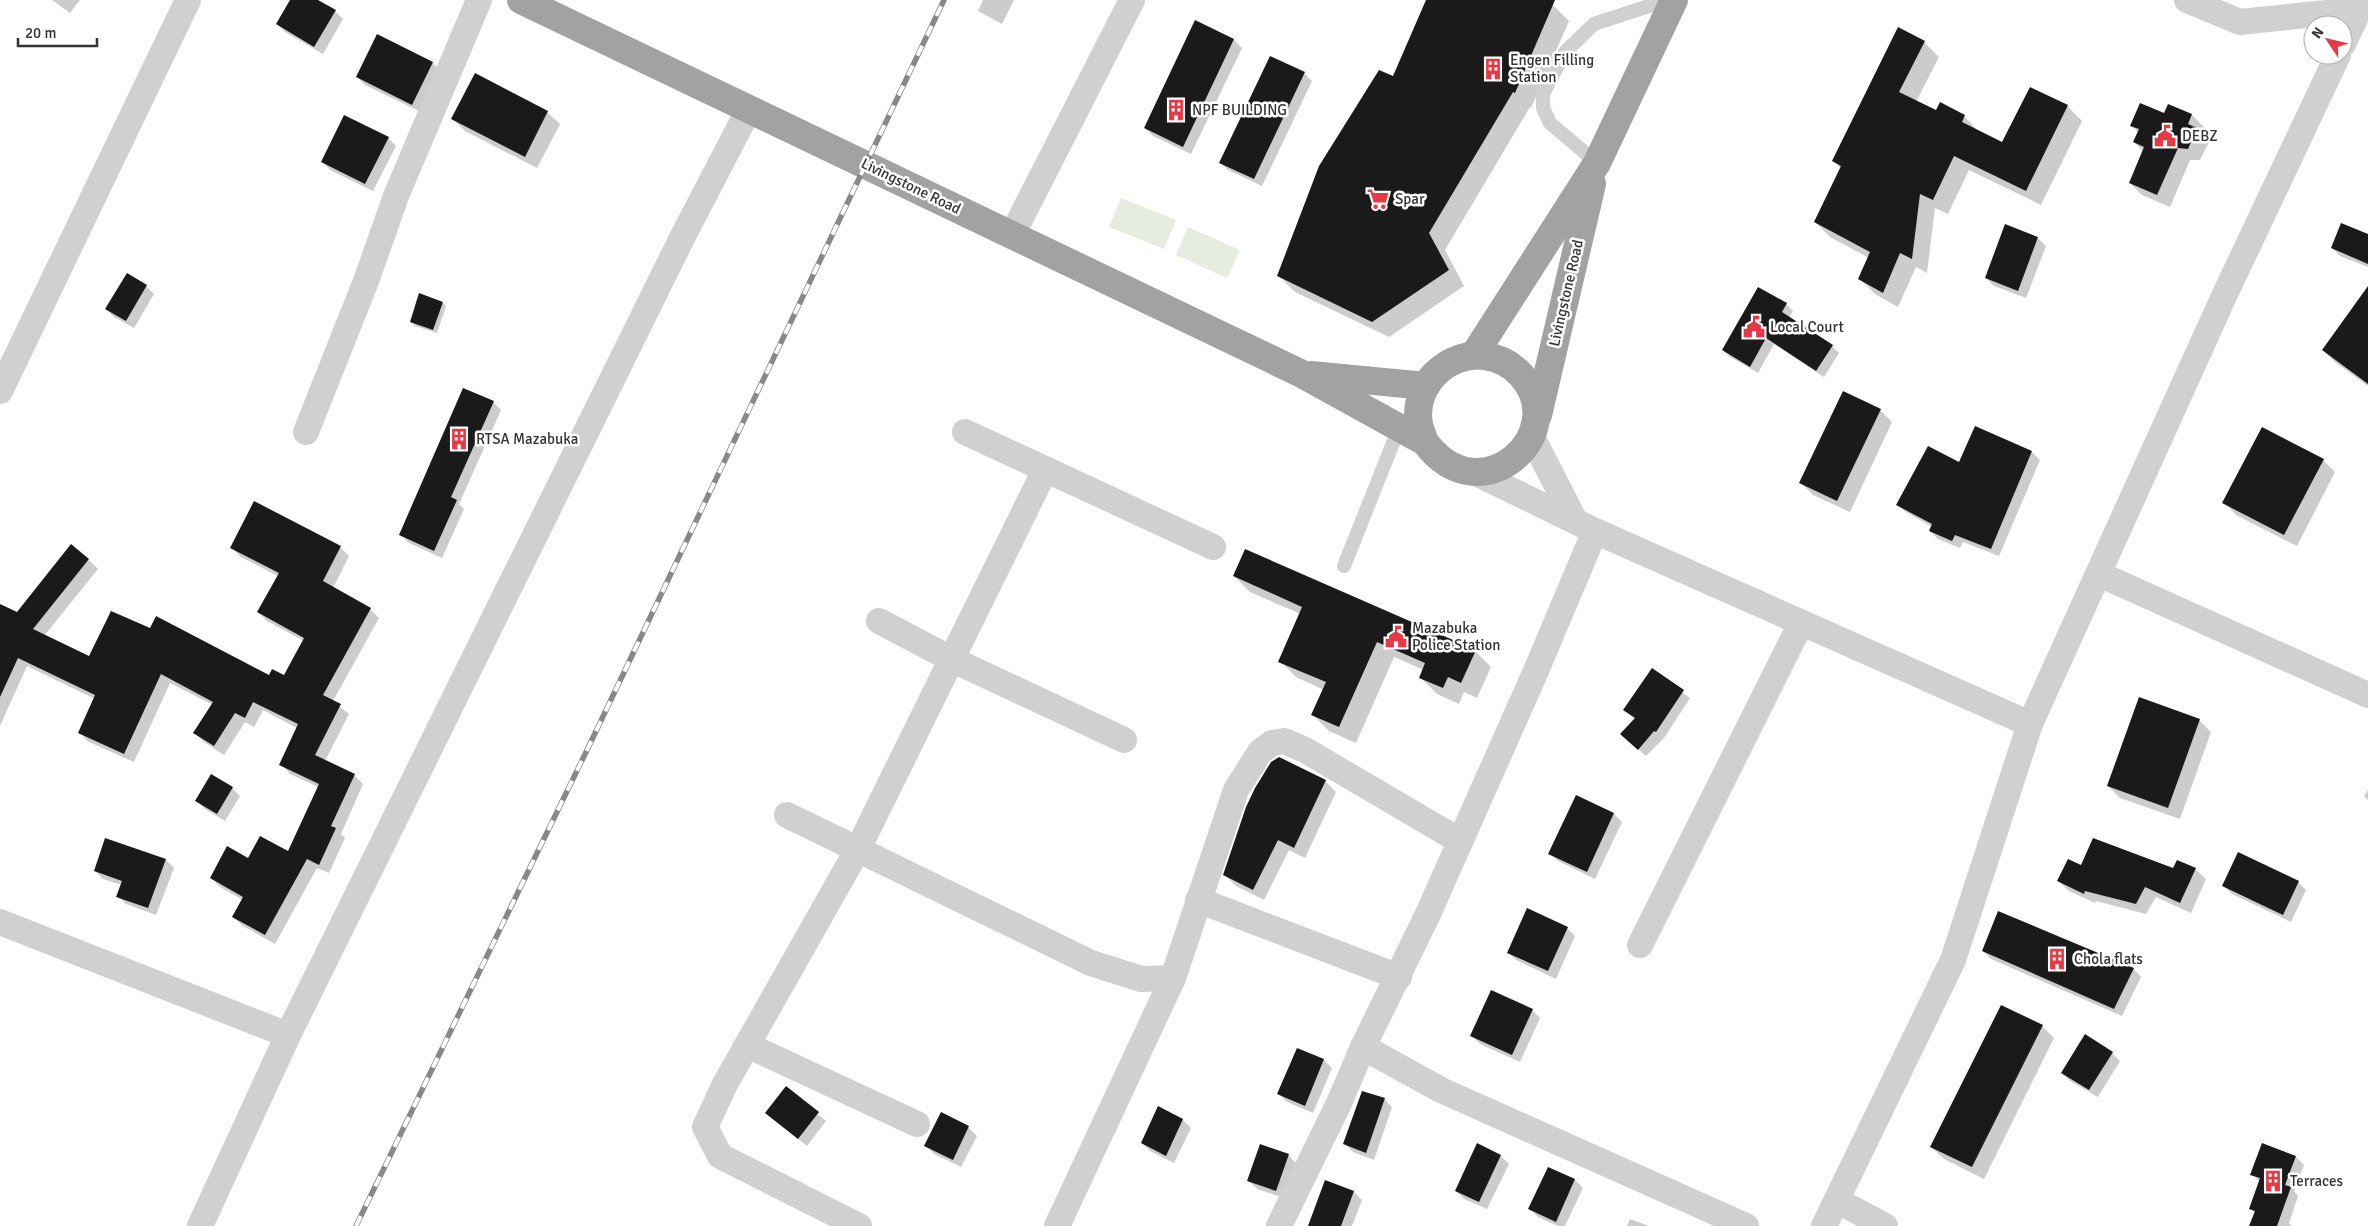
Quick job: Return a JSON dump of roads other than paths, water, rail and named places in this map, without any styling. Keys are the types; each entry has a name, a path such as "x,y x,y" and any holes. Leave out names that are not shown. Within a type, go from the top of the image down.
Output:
{"highway":[{"name":"Livingstone Road","path":"521,0 748,111 1300,373 1425,442"},
{"name":"Livingstone Road","path":"1474,355 1597,163 1674,0"},
{"name":"Livingstone Road","path":"1534,430 1535,403 1528,383 1514,367 1495,358 1474,355 1459,358 1446,364 1434,374 1426,386 1419,404 1419,424 1425,442 1447,464 1461,471 1476,473 1499,468 1518,456 1534,430 1597,163"},
{"name":"Livingstone Road","path":"1300,373 1426,386"}],"street":[{"path":"0,390 188,0"},
{"path":"306,432 366,281 396,196 479,0"},
{"path":"1012,235 1132,0"},
{"path":"2187,0 2240,22 2326,13 2365,2"},
{"path":"2353,25 2365,2"},
{"path":"1824,1226 1838,1201 1953,960 2030,724 2225,294 2333,65"},
{"path":"200,1226 288,1035 682,238 748,111"},
{"path":"1280,1226 1339,1103 1363,1047 1399,977 1535,673 1584,525 1534,430"},
{"path":"965,432 1213,546"},
{"path":"860,1226 720,1156 706,1127 725,1084 858,849 1045,470"},
{"path":"1476,473 1584,525 2030,724"},
{"path":"2099,574 2368,695"},
{"path":"879,621 951,659 1124,740"},
{"path":"1640,944 1801,622"},
{"path":"1057,1226 1173,978 1236,790 1260,752 1272,743 1284,741 1305,750 1460,840"},
{"path":"787,815 1091,963 1141,979 1173,978"},
{"path":"1198,900 1399,977"},
{"path":"0,922 288,1035"},
{"path":"748,1045 917,1124"},
{"path":"1363,1047 1441,1090 1746,1226"},
{"path":"1838,1201 1885,1226"}],"lane":[{"path":"1597,163 1550,123 1543,108 1542,94 1565,52 1594,24 1667,0"},
{"path":"1344,566 1399,428"}],"railway":[{"path":"356,1226 588,748 944,0"}],"place":[{"name":"Engen Filling Station","path":"1493,69"},
{"name":"NPF BUILDING","path":"1176,110"},
{"name":"DEBZ","path":"2165,136"},
{"name":"Spar","path":"1378,199"},
{"name":"Local Court","path":"1754,327"},
{"name":"RTSA Mazabuka","path":"459,439"},
{"name":"Mazabuka Police Station","path":"1396,637"},
{"name":"Chola flats","path":"2057,959"},
{"name":"Terraces","path":"2273,1181"}]}
